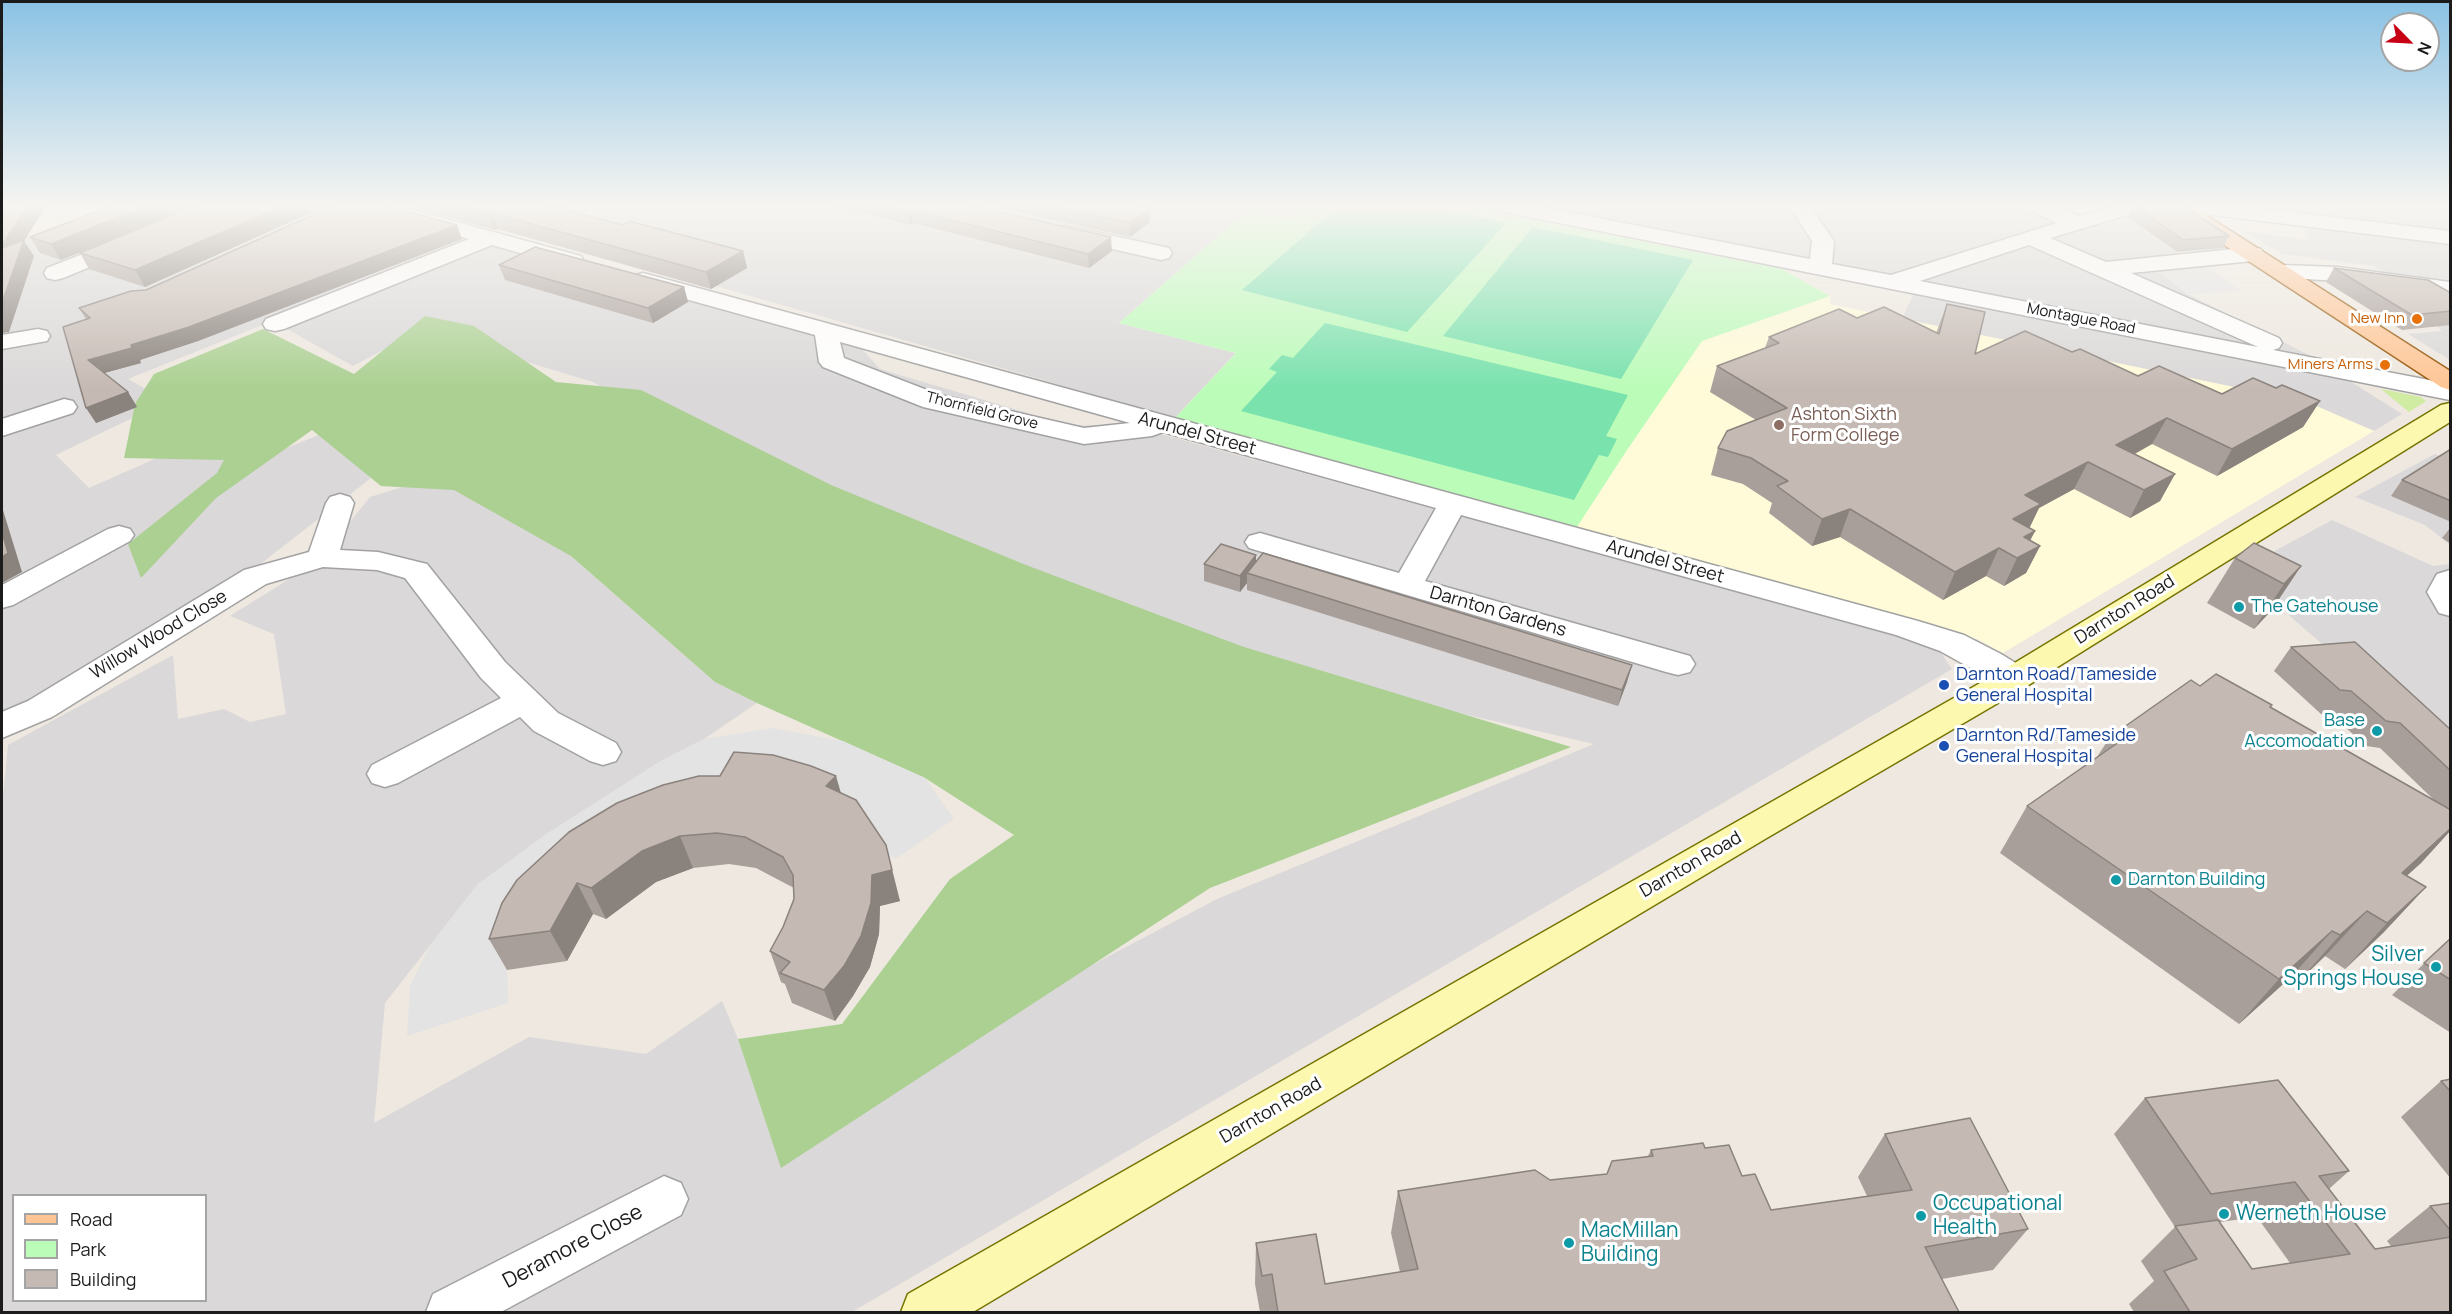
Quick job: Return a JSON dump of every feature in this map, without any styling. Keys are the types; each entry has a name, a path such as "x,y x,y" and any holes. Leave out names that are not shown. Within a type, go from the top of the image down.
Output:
{"main road":[{"path":"2273,266 2451,382"}],"street":[{"path":"56,273 72,266"},
{"path":"275,324 419,266"},
{"name":"Arundel Street","path":"592,266 1907,628 1952,643 2014,678"},
{"name":"Montague Road","path":"1816,266 2451,392"},
{"path":"1894,282 1941,266"},
{"path":"2098,266 2319,366"},
{"path":"2106,270 2140,266"},
{"path":"2282,272 2338,274 2451,289"},
{"path":"2421,285 2451,303"},
{"name":"Thornfield Grove","path":"826,331 832,362 932,400 1084,436 1169,426"},
{"path":"2,342 38,336"},
{"path":"2,428 64,407"},
{"name":"Darnton Road","path":"926,1312 2014,678 2451,411"},
{"path":"322,558 340,503"},
{"name":"Darnton Gardens","path":"1452,504 1407,586 1678,664"},
{"path":"2,597 119,535"},
{"path":"1260,542 1407,586"},
{"name":"Willow Wood Close","path":"2,726 40,709 255,578 322,558 378,561 416,571 493,670 546,722 603,752"},
{"path":"2451,580 2448,581 2443,592 2451,606"},
{"path":"385,774 524,700"},
{"name":"Deramore Close","path":"451,1312 664,1199"}],"shaded area":[{"path":"2,266 409,266 128,379 167,401 56,455 89,488 222,429 282,450 326,432 371,478 245,576 2,717"},
{"path":"437,266 565,266 862,349 880,369 1071,426 1124,424 1937,647 1952,669 852,1312 2,1312 2,807 8,745 173,655 178,719 224,709 250,722 286,714 274,634 230,616 294,576 349,523 370,497 455,471 571,556 715,682 757,703 704,739 659,762 478,884 385,1003 374,1123 529,1037 646,1054 722,1001 738,1039 770,1135 1217,899 1594,744 1325,682 1151,627 628,403 593,382 421,330 353,366 285,328"},
{"path":"640,266 1210,266 1120,322 1236,353 1175,418"},
{"name":"Ashton Sixth Form College","path":"1184,266 1768,266 1782,269 1830,296 1830,304 2307,402 2374,431 2003,653 1977,639 1175,418 1236,353 1119,323"},
{"path":"1839,266 2161,266 2156,270 2188,294 2307,354 2402,414 2374,431 2307,402 1902,319 1913,295 1911,281"},
{"path":"2206,266 2242,291 2188,294 2156,269"},
{"path":"2374,266 2450,266 2450,313"},
{"path":"2450,325 2450,360 2408,334 2442,331 2436,326"},
{"path":"2435,454 2450,461 2450,545 2425,525 2355,497"},
{"path":"2332,520 2433,566 2450,564 2450,755 2238,571"},
{"path":"771,728 843,741 925,778 954,819 897,858 882,855 783,787 507,970 508,1003 407,1036 410,986 429,947 478,884 546,834 659,762 704,739"}],"green space":[{"path":"1184,266 1768,266 1782,269 1830,296 1702,341 1577,527 1175,418 1236,353 1119,323"},
{"path":"1269,266 1467,266 1407,332 1242,290"},
{"path":"1501,266 1689,266 1621,379 1443,336"},
{"path":"425,316 474,326 556,382 641,390 831,485 1026,565 1241,646 1571,747 1210,888 781,1168 738,1039 842,1024 950,879 1014,835 925,778 715,682 571,556 454,490 381,486 312,430 216,498 141,578 128,544 217,473 224,460 124,458 135,404 154,374 263,329 354,374"},
{"path":"1325,323 1628,395 1606,436 1617,439 1608,457 1599,455 1574,500 1241,411 1277,372 1269,369 1282,355 1293,358"},
{"path":"2381,389 2421,397 2426,401 2409,412"}],"building":[{"path":"2,266 15,266 2,303"},
{"path":"123,266 143,266 135,270"},
{"path":"199,266 348,266 189,327 131,345 132,348 88,360 128,392 86,408 63,327 90,318 79,308 131,291 146,290"},
{"path":"504,266 607,266 684,287 648,308"},
{"path":"685,266 716,266 706,272"},
{"path":"2334,268 2428,280 2451,293 2451,311 2412,315"},
{"path":"1947,304 1985,312 1975,354 2025,331 2072,352 2080,349 2138,376 2159,366 2222,394 2253,378 2276,388 2282,385 2320,401 2232,449 2167,418 2116,445 2175,474 2144,490 2088,462 2025,495 2041,504 2013,519 2035,531 2024,537 2040,546 2017,558 1999,548 1955,572 1850,509 1822,519 1777,486 1788,481 1751,458 1718,448 1727,431 1787,408 1717,366 1779,343 1769,337 1839,309 1857,318 1884,307 1939,334"},
{"path":"2451,449 2451,501 2402,480"},
{"path":"2,532 8,553 2,557"},
{"path":"2254,543 2301,566 2284,584 2235,558"},
{"path":"1221,544 1256,555 1240,576 1204,564"},
{"path":"1263,553 1632,665 1622,690 1247,573"},
{"path":"2355,642 2451,730 2451,771 2400,723 2386,721 2351,691 2340,690 2291,647"},
{"path":"2216,674 2451,810 2451,828 2402,873 2426,887 2387,923 2367,911 2340,935 2332,931 2279,979 2027,806 2119,742 2110,737 2191,680 2200,686"},
{"path":"734,752 773,755 836,776 826,786 856,800 886,845 892,870 872,875 871,903 861,936 844,966 824,990 780,973 790,962 770,951 794,899 793,875 783,857 745,837 717,833 680,836 642,851 591,888 577,883 550,931 489,939 502,903 517,880 569,832 617,803 663,785 699,776 720,776"},
{"path":"2451,938 2451,980 2424,963"},
{"path":"2451,1079 2451,1092 2441,1081"},
{"path":"2278,1080 2349,1171 2319,1176 2375,1249 2451,1237 2451,1312 2190,1312 2164,1271 2197,1259 2175,1226 2218,1220 2252,1269 2350,1254 2295,1182 2211,1194 2145,1098"},
{"path":"1970,1118 2028,1229 1925,1247 1959,1312 1278,1312 1272,1274 1262,1276 1256,1243 1316,1234 1325,1284 1418,1269 1398,1191 1535,1170 1550,1180 1607,1174 1612,1161 1653,1156 1651,1150 1703,1143 1705,1148 1729,1145 1742,1176 1755,1174 1771,1210 1912,1190 1885,1134"},
{"path":"2451,1203 2451,1231 2430,1206"}],"place":[{"name":"New Inn","path":"2417,319"},
{"name":"Miners Arms","path":"2385,365"},
{"name":"Ashton Sixth Form College","path":"1779,425"},
{"name":"The Gatehouse","path":"2239,607"},
{"name":"Darnton Road/Tameside General Hospital","path":"1944,685"},
{"name":"Base Accomodation","path":"2377,731"},
{"name":"Darnton Rd/Tameside General Hospital","path":"1944,746"},
{"name":"Darnton Building","path":"2116,880"},
{"name":"Silver Springs House","path":"2436,967"},
{"name":"Werneth House","path":"2224,1214"},
{"name":"Occupational Health","path":"1921,1216"},
{"name":"MacMillan Building","path":"1569,1243"}]}
